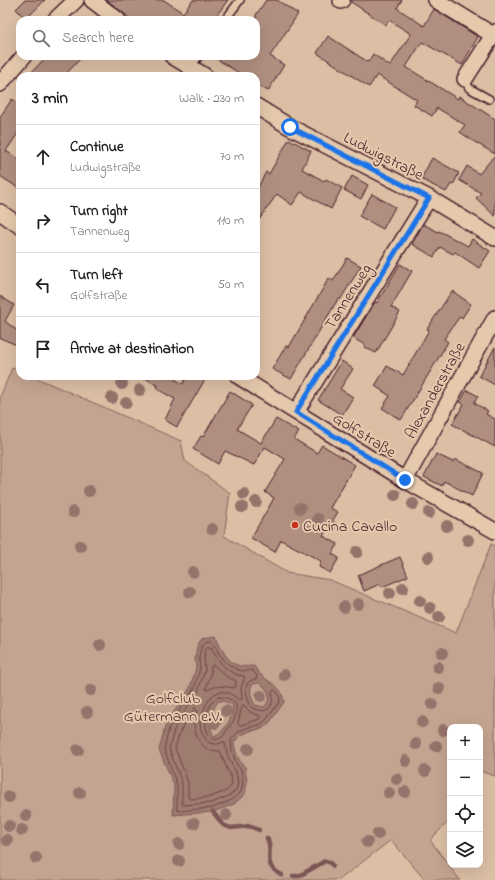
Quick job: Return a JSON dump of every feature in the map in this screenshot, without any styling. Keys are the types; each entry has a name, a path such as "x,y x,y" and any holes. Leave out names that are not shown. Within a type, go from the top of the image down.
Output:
{"street":[{"path":"58,16 76,0"},
{"path":"92,0 113,16"},
{"path":"436,0 494,33 465,79"},
{"path":"0,84 21,60"},
{"path":"195,62 202,72"},
{"name":"Ludwigstraße","path":"260,109 290,127 429,198 495,238"},
{"name":"Tannenweg","path":"296,412 429,198"},
{"path":"0,212 16,223"},
{"name":"Alexanderstraße","path":"405,480 495,318"},
{"name":"Golfstraße","path":"244,380 405,480 495,531"}],"lane":[{"path":"228,16 240,0"},
{"path":"465,79 469,88 489,99"}],"green space":[{"name":"Golfclub Gütermann e.V.","path":"12,368 16,370 16,380 41,380 181,441 185,461 230,493 224,536 287,573 330,580 456,633 491,544 495,546 495,776 483,772 483,724 447,724 447,823 430,840 447,863 447,868 451,868 460,880 425,880 391,840 339,880 0,880 0,397"}],"water":[{"path":"216,636 231,662 240,666 254,666 262,676 279,689 284,702 270,722 262,729 250,731 241,735 234,742 237,756 245,767 247,783 245,794 234,804 213,812 173,815 174,785 159,750 165,727 190,688 196,668 195,658 197,647 203,638","holes":["260,683 269,694 267,703 264,707 255,705 251,694 252,684","218,701 226,702 233,706 233,710 228,724 222,731 214,736 210,727 210,718"]}],"building":[{"path":"25,0 45,0 29,16 23,16 16,9"},
{"path":"107,0 164,0 183,13 193,0 228,0 216,16 127,16"},
{"path":"266,0 277,0 298,14 270,56 284,65 268,91 260,86 260,72 238,72 218,60 260,60 260,16 256,15"},
{"path":"351,0 402,0 397,8 424,26 434,9 478,37 462,65 422,42 406,67 458,99 459,96 495,119 495,154 460,132 465,125 437,108 432,116 414,105 417,100 377,75 369,87 317,53 328,36 368,62 373,54 390,66 411,34 389,20 386,25 351,2"},
{"path":"43,60 79,60 68,72 32,72"},
{"path":"12,99 16,102 16,136 6,151 16,157 16,186 0,176 0,117"},
{"path":"289,139 311,151 302,169 324,181 326,179 342,188 331,209 301,192 292,205 277,194 260,218 260,183 266,172 269,174"},
{"path":"495,155 495,216 476,198 481,193 459,180 467,166 479,174"},
{"path":"432,158 459,173 453,185 451,184 446,192 421,179"},
{"path":"352,176 368,185 361,199 344,190"},
{"path":"372,194 395,207 383,229 359,216"},
{"path":"423,224 468,246 472,239 490,251 479,268 455,252 453,254 440,247 434,257 412,244"},
{"path":"347,258 361,266 340,300 338,299 291,379 272,369 286,346 289,347 329,278 333,281"},
{"path":"400,264 412,271 391,307 400,312 376,353 364,347 365,345 353,338 375,302 377,303"},
{"path":"452,291 471,304 462,318 460,316 444,339 448,342 401,420 382,408 390,396 375,386 387,366 403,375 429,330 427,329"},
{"path":"0,296 14,305 5,321 16,330 16,345 0,338"},
{"path":"495,347 495,385 479,376"},
{"path":"342,361 353,369 340,389 353,397 342,415 318,400"},
{"path":"148,380 176,380 183,384 185,380 205,380 177,427 165,420 175,399 157,389 158,386"},
{"path":"467,390 478,396 474,403 488,411 486,414 495,419 495,447 452,424 464,404 460,402"},
{"path":"230,391 252,405 237,429 261,443 276,419 299,432 294,439 317,453 322,445 355,465 330,508 338,512 323,536 338,544 332,554 339,558 330,573 319,567 321,561 281,540 275,552 251,538 274,498 265,492 285,459 265,447 254,465 225,451 218,464 193,449 201,436 203,437"},
{"path":"436,454 453,462 455,459 483,473 472,496 444,481 442,486 424,477"},
{"path":"400,557 408,576 382,587 380,584 364,591 358,575"}],"waterway":[{"path":"213,812 223,825 231,828 249,826 259,830"},
{"path":"267,838 270,849 270,863 275,871 282,875"},
{"path":"293,876 299,876 325,861 329,862 333,866"}],"place":[{"name":"Cucina Cavallo","path":"295,525"}],"route":[{"path":"290,127 429,198 296,412 405,480"}]}
